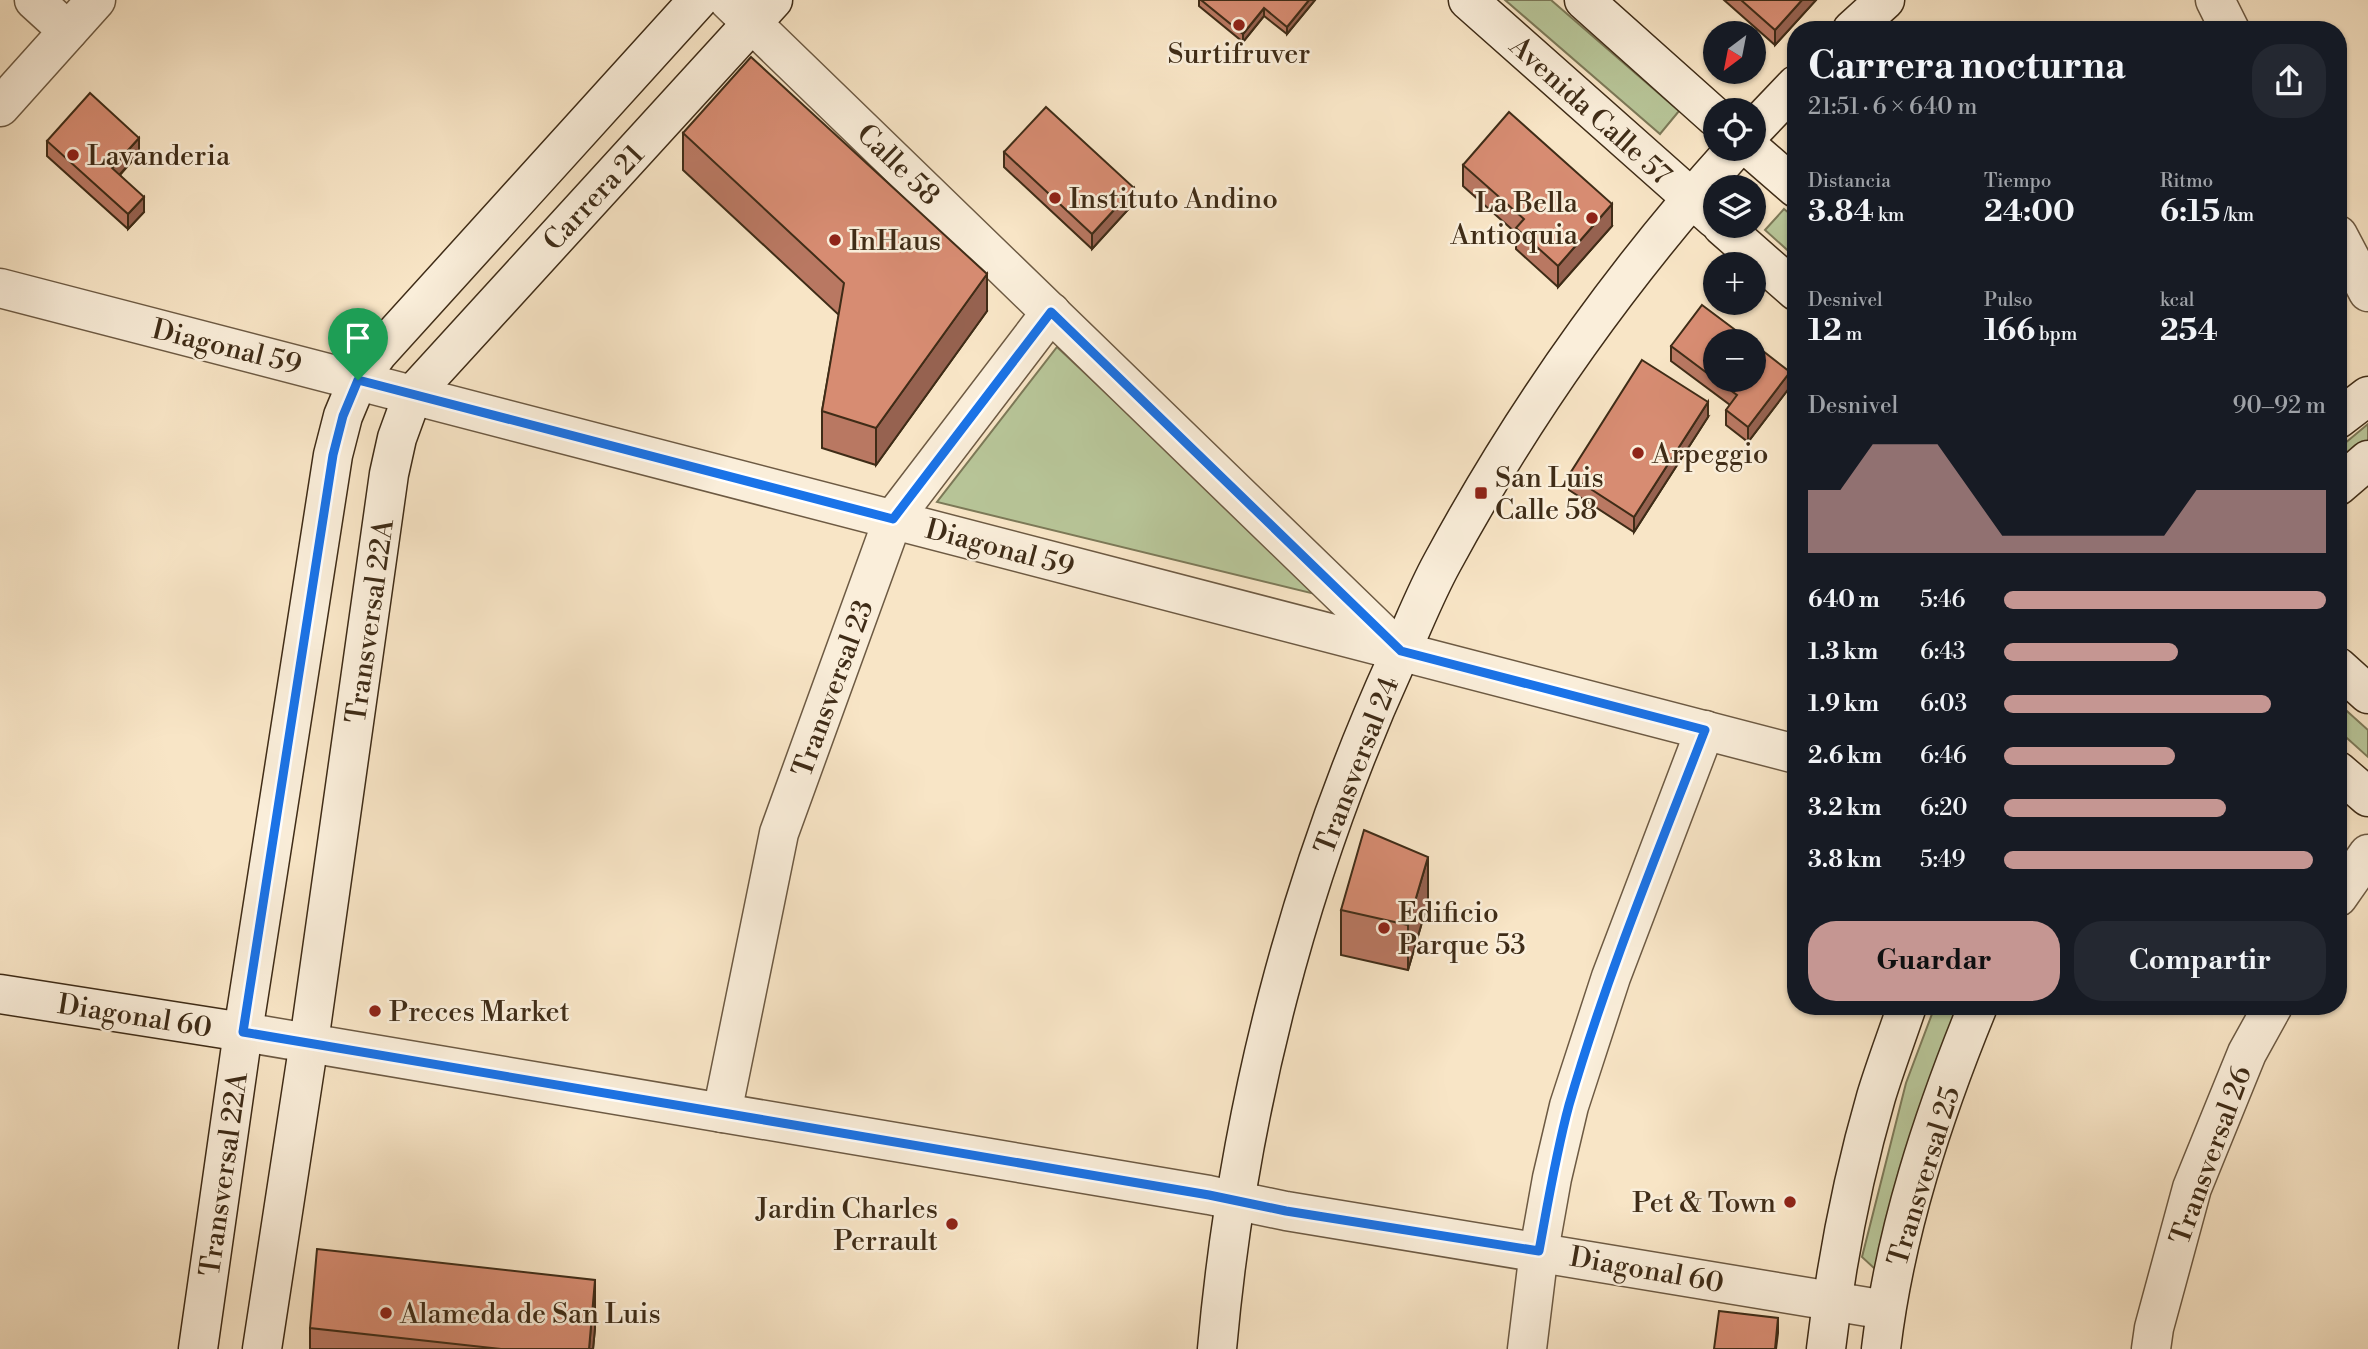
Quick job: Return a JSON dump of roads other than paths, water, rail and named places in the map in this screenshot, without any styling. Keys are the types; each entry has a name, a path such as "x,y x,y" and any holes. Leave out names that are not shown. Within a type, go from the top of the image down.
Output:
{"street":[{"path":"34,0 68,31"},
{"path":"0,107 96,0"},
{"name":"Carrera 21","path":"358,380 378,353 698,0"},
{"name":"Avenida Calle 57","path":"1468,0 1703,209"},
{"path":"1584,0 1703,106"},
{"path":"1862,21 1885,0"},
{"path":"2215,0 2226,21"},
{"name":"Carrera 21","path":"413,394 751,8"},
{"name":"Calle 58","path":"751,8 1051,312 1401,651"},
{"path":"1766,116 1787,94"},
{"path":"1765,161 1787,180"},
{"name":"Transversal 24","path":"1217,1349 1236,1200 1263,1056 1300,915 1347,777 1441,566 1481,493 1532,411 1586,332 1667,225 1703,209"},
{"path":"1736,238 1787,283"},
{"path":"2347,252 2368,292"},
{"name":"Diagonal 59","path":"0,288 1787,752"},
{"name":"Transversal 23","path":"722,1113 779,833 893,519 1051,312"},
{"name":"Transversal 22A","path":"198,1349 243,1032 333,455 343,416 358,380"},
{"name":"Transversal 22A","path":"262,1349 309,1042 389,474 397,438 413,394"},
{"path":"2347,412 2368,396"},
{"path":"2347,478 2368,460"},
{"path":"2347,675 2368,694"},
{"path":"1527,1349 1539,1251 1552,1178 1577,1080 1611,976 1705,730"},
{"path":"2347,779 2368,797"},
{"path":"2347,884 2368,854"},
{"name":"Diagonal 60","path":"0,994 309,1042 1236,1200 1286,1211 1885,1310"},
{"name":"Transversal 25","path":"1826,1349 1850,1197 1877,1096 1905,1015"},
{"name":"Transversal 25","path":"1881,1349 1885,1310 1906,1212 1975,1015"},
{"name":"Transversal 26","path":"2151,1349 2154,1328 2192,1188 2247,1053 2268,1015"}],"place":[{"name":"Surtifruver","path":"1239,25"},
{"name":"Lavanderia","path":"73,155"},
{"name":"Instituto Andino","path":"1055,198"},
{"name":"La Bella Antioquia","path":"1592,218"},
{"name":"InHaus","path":"835,240"},
{"name":"Arpeggio","path":"1638,453"},
{"name":"San Luis Calle 58","path":"1481,493"},
{"name":"Edificio Parque 53","path":"1384,928"},
{"name":"Preces Market","path":"375,1011"},
{"name":"Pet & Town","path":"1790,1202"},
{"name":"Jardin Charles Perrault","path":"952,1224"},
{"name":"Alameda de San Luis","path":"386,1313"}]}
